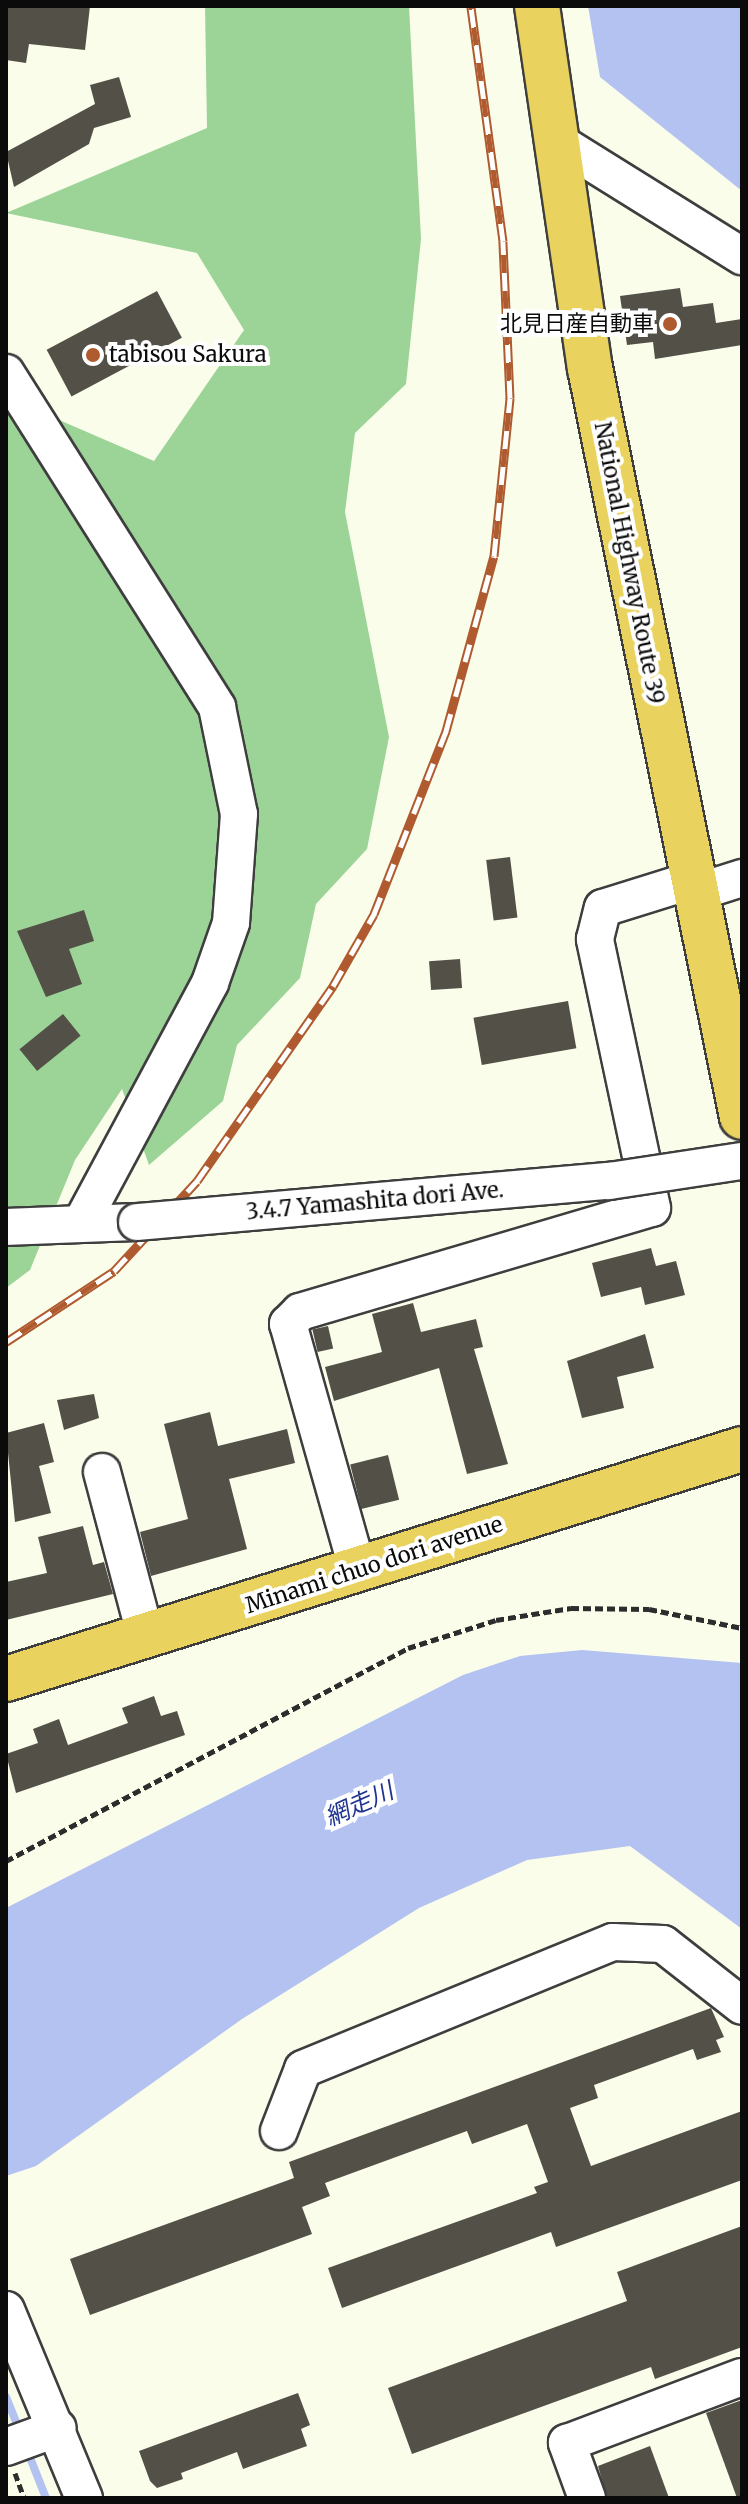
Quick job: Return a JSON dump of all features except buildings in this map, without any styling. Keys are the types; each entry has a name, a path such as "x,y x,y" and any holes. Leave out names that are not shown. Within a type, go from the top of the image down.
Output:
{"highway":[{"name":"National Highway Route 39","path":"537,6 590,368 742,1117"},
{"name":"Minami chuo dori avenue","path":"6,1679 742,1449"}],"street":[{"path":"557,141 742,256"},
{"path":"6,373 217,707 239,814 231,923 210,983 82,1222"},
{"path":"358,1571 288,1324 300,1312 652,1208 595,939 603,908 742,878"},
{"name":"3.4.7 Yamashita dori Ave.","path":"6,1227 137,1222 609,1181 742,1161"},
{"path":"102,1472 146,1637"},
{"path":"279,2131 303,2069 613,1942 663,1944 742,2006"},
{"path":"6,2310 28,2439 84,2498"},
{"path":"587,2498 567,2443 742,2377"}],"path":[{"path":"6,1861 408,1648 482,1625 571,1608 649,1609 742,1628"}],"green space":[{"path":"205,6 409,6 421,239 406,384 355,433 345,512 389,737 367,849 316,904 300,978 237,1045 223,1101 149,1165 122,1089 75,1160 30,1270 6,1288 6,397 154,461 244,330 197,253 6,213 207,128"}],"water":[{"path":"588,6 742,6 742,191 600,77"},
{"name":"網走川","path":"582,1650 742,1663 742,1929 630,1846 527,1860 419,1908 242,2019 36,2166 6,2176 6,1908 463,1675 520,1656"}],"waterway":[{"path":"6,2397 21,2434"},
{"path":"27,2450 46,2498"}],"railway":[{"path":"6,1342 114,1271 197,1181 333,986 374,914 446,731 494,556 510,398 503,241 471,6"}],"place":[{"name":"北見日産自動車","path":"670,324"},
{"name":"tabisou Sakura","path":"93,355"}]}
